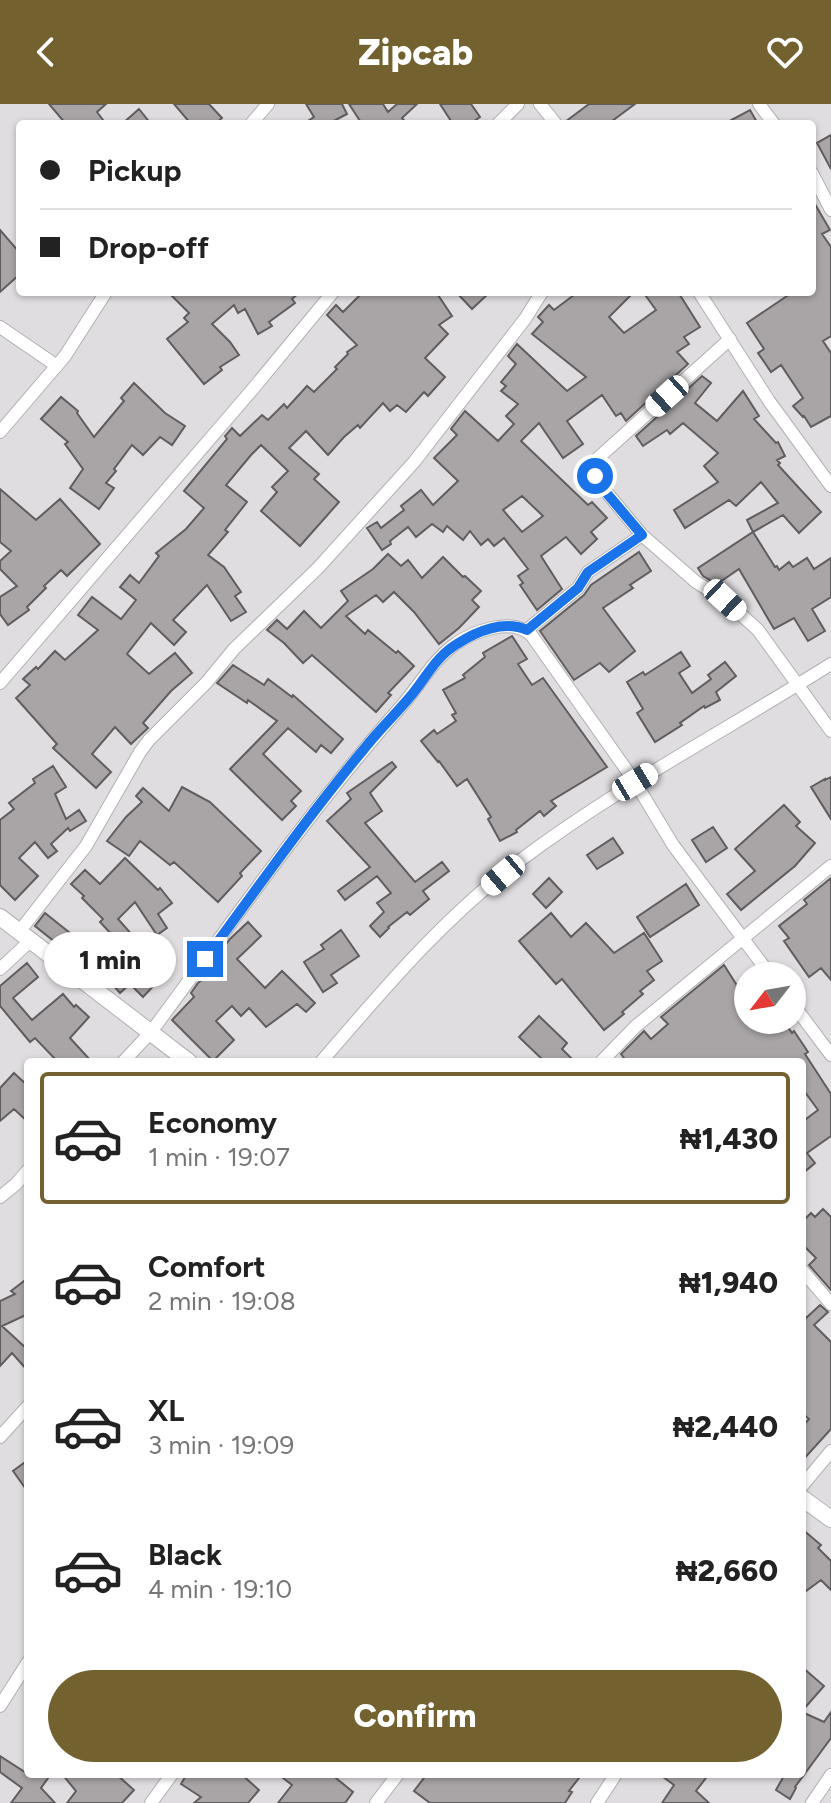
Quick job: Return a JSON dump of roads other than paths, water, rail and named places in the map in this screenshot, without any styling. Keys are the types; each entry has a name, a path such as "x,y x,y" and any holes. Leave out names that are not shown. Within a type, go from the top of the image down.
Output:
{"street":[{"path":"254,120 268,104"},
{"path":"502,120 518,104"},
{"path":"540,104 553,120"},
{"path":"816,181 831,210"},
{"path":"0,432 65,356 103,296"},
{"path":"0,683 330,296"},
{"path":"0,969 86,846 149,740 206,683 234,649 318,568 414,462 539,296"},
{"path":"702,296 769,401 831,486"},
{"path":"0,327 57,366"},
{"path":"730,339 597,459 594,465 598,482 642,535 758,630 831,731"},
{"path":"527,630 578,588 588,572 642,535"},
{"path":"127,1058 151,1032 338,782 411,696 433,665 455,644 485,630 508,626 527,630 546,654 635,782 673,845 760,962"},
{"path":"324,1058 396,974 521,860 635,782 831,664"},
{"path":"608,1058 636,1026 831,866"},
{"path":"0,917 184,1058"},
{"path":"806,1022 831,1055"},
{"path":"0,1197 24,1175"},
{"path":"806,1275 831,1304"},
{"path":"0,1437 24,1410"},
{"path":"806,1481 831,1451"},
{"path":"806,1501 831,1519"},
{"path":"0,1706 24,1668"},
{"path":"812,1803 831,1775"},
{"path":"151,1803 169,1778"},
{"path":"376,1803 395,1778"},
{"path":"597,1803 613,1778"}]}
